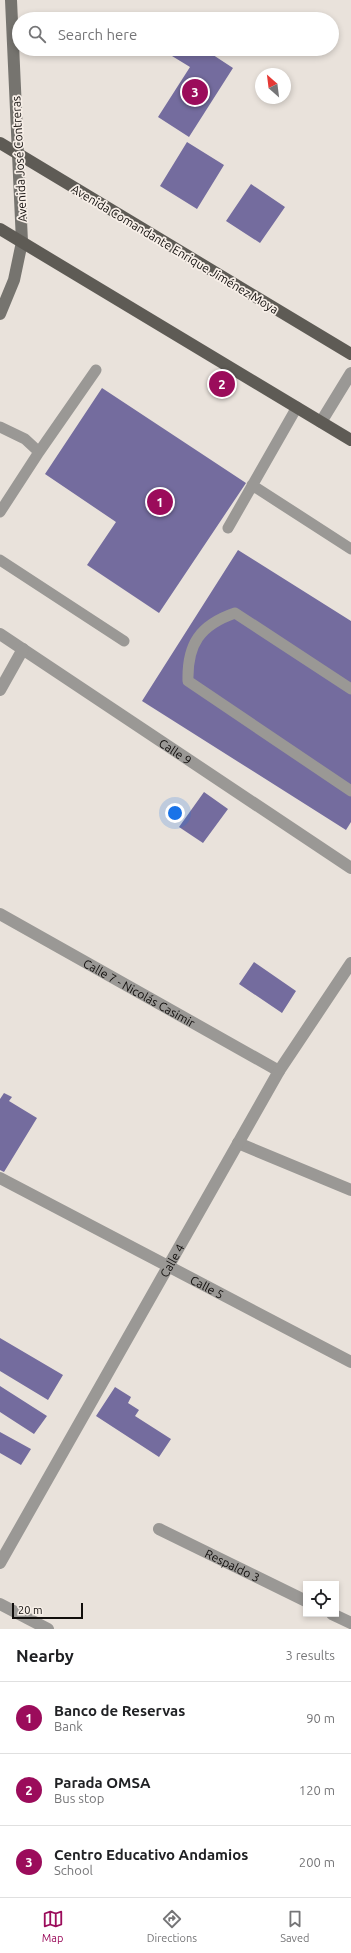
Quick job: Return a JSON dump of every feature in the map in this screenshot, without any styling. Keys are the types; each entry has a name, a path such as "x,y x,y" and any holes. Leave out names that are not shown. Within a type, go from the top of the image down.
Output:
{"main road":[{"name":"Avenida José Contreras","path":"11,0 12,22"},
{"name":"Avenida José Contreras","path":"0,314 14,280 22,242 14,56"},
{"name":"Avenida Comandante Enrique Jiménez Moya","path":"0,143 351,354"},
{"path":"0,229 351,440"}],"street":[{"path":"321,422 351,373"},
{"name":"Calle 9","path":"0,634 351,868"},
{"path":"0,690 23,649"},
{"name":"Calle 7 - Nicolás Casimir","path":"0,914 279,1071"},
{"name":"Calle 4","path":"0,1563 279,1071 351,963"},
{"path":"238,1143 351,1190"},
{"name":"Calle 5","path":"0,1178 351,1362"},
{"name":"Respaldo 3","path":"159,1528 303,1600"},
{"path":"0,1604 48,1629"},
{"path":"338,1617 351,1624"}],"lane":[{"path":"0,512 38,452 96,370"},
{"path":"228,528 297,407"},
{"path":"0,426 25,439 38,452"},
{"path":"252,485 351,549"},
{"path":"0,560 124,642"},
{"path":"351,689 235,613 218,619 204,630 193,645 188,662 188,681 351,791"}],"building":[{"path":"172,56 215,56 233,68 189,137 158,117 190,67"},
{"path":"187,142 224,165 197,209 160,186"},
{"path":"251,184 285,207 260,243 226,221"},
{"path":"102,388 246,483 159,613 87,565 116,522 45,474"},
{"path":"238,550 351,621 351,822 346,830 142,701"},
{"path":"204,792 228,809 203,843 179,827"},
{"path":"254,962 296,991 282,1013 239,984"},
{"path":"4,1093 12,1097 9,1101 37,1118 4,1172 0,1170 0,1099"},
{"path":"0,1338 63,1375 48,1400 0,1371"},
{"path":"0,1386 47,1416 34,1434 0,1412"},
{"path":"115,1387 131,1397 128,1403 139,1410 135,1416 171,1439 159,1457 96,1416"},
{"path":"0,1432 31,1449 21,1465 0,1453"}],"place":[{"name":"Centro Educativo Andamios","path":"195,92"},
{"name":"Parada OMSA","path":"222,384"},
{"name":"Banco de Reservas","path":"160,502"}]}
